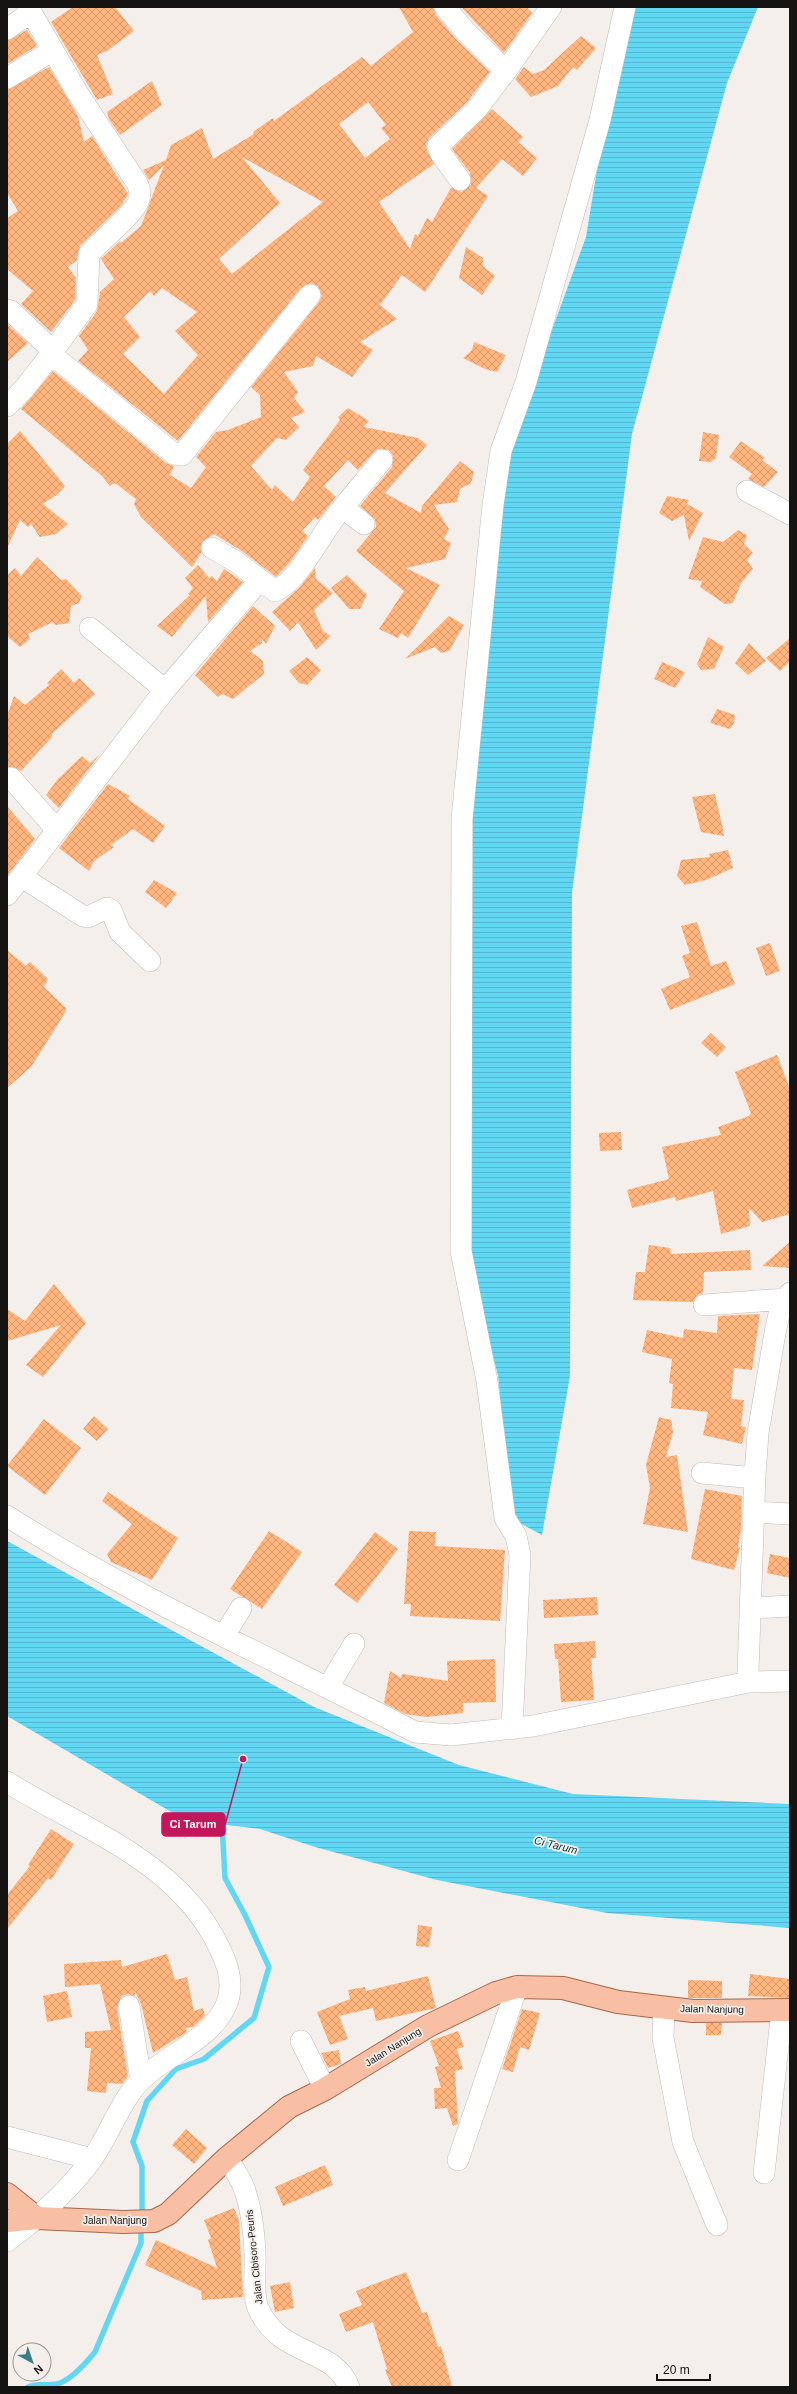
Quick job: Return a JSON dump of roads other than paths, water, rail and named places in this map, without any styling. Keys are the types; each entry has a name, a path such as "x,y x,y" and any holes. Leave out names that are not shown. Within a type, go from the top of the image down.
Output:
{"main road":[{"name":"Jalan Nanjung","path":"7,2221 37,2218 123,2222 154,2221 168,2214 227,2158 289,2107 325,2089 428,2026 496,1993 517,1987 563,1988 618,2002 693,2011 786,2010"},
{"path":"7,2194 37,2218"}],"street":[{"path":"445,7 465,31 506,71"},
{"path":"460,180 441,154 438,146 476,110 506,71 551,7"},
{"path":"512,1729 520,1555 516,1536 505,1518 487,1381 461,1251 462,820 493,505 501,451 531,367 600,120 625,7"},
{"path":"7,29 29,10 52,51 140,189 138,203 89,254 88,299 52,353 24,389 7,406"},
{"path":"7,78 52,51"},
{"path":"7,310 11,310 52,353 174,454 182,456 310,295"},
{"path":"212,548 235,561 259,581 275,591 283,588 343,508 382,460"},
{"path":"748,491 790,514"},
{"path":"343,508 364,524"},
{"path":"7,895 165,690 259,581"},
{"path":"90,628 165,690"},
{"path":"11,778 57,830"},
{"path":"22,877 83,916 88,917 107,908 111,910 120,932 150,961"},
{"path":"704,1305 788,1296 775,1333 758,1434 754,1475 749,1682"},
{"path":"702,1473 744,1477 754,1475"},
{"path":"754,1512 790,1514"},
{"path":"7,1516 60,1550 224,1636 415,1732 451,1735 512,1729 749,1682 790,1681"},
{"path":"750,1608 790,1606"},
{"path":"224,1636 241,1608"},
{"path":"328,1687 354,1644"},
{"path":"7,1782 122,1847 156,1869 189,1900 212,1933 228,1966 230,1986 227,2003 211,2025 199,2038 141,2080 92,2159 37,2218 7,2242"},
{"path":"458,2160 517,1987"},
{"path":"129,2006 141,2080"},
{"path":"664,2008 663,2038 683,2142 717,2225"},
{"path":"764,2173 786,2010"},
{"path":"301,2041 325,2089"},
{"path":"7,2137 92,2159"},
{"name":"Jalan Cibisoro-Peuris","path":"227,2158 244,2187 251,2217 258,2307 273,2332 291,2345 335,2366 345,2376 349,2387"}],"water":[{"path":"632,7 758,7 727,83 632,434 572,893 570,1376 542,1535 512,1519 498,1375 476,1293 468,1219 471,769 487,674 498,523 511,442 586,237 613,72"},
{"path":"7,1541 314,1707 459,1765 573,1794 790,1804 790,1928 607,1913 437,1880 315,1847 260,1829 185,1820 7,1716"}],"waterway":[{"path":"142,2217 142,2166 133,2142 147,2101 176,2069 204,2059 254,2018 269,1967 245,1915 225,1878 222,1824 224,1817"},
{"path":"28,2387 37,2385 53,2385 65,2381 79,2370 95,2352 141,2243 141,2225"}],"place":[{"name":"Ci Tarum","path":"243,1759"}]}
